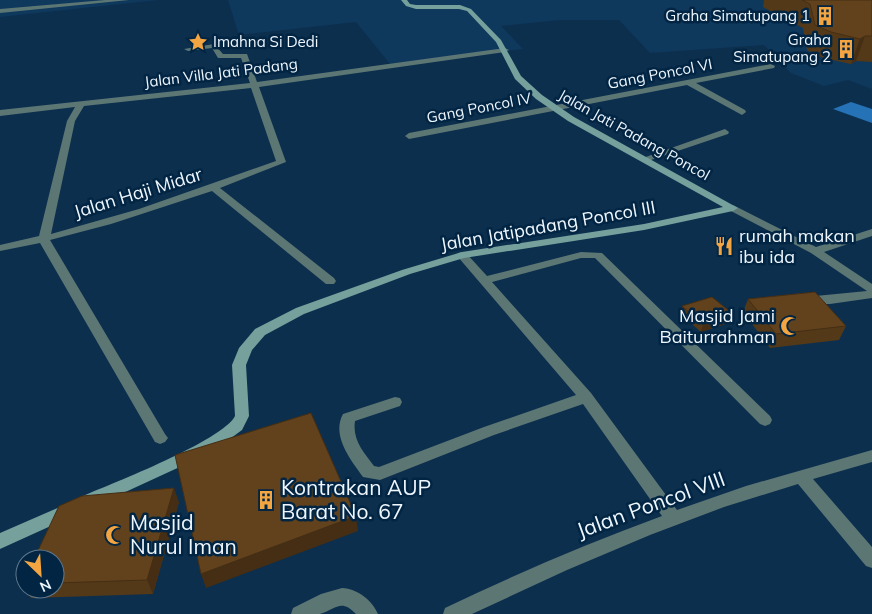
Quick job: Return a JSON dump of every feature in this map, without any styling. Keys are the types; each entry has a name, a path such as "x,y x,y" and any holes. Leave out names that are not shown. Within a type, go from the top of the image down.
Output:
{"street":[{"path":"0,11 126,0"},
{"name":"Jalan Jati Padang Poncol","path":"404,0 408,5 416,8 465,8 505,50 518,77 539,98 733,208 815,250 872,289"},
{"path":"188,49 214,46 221,56 243,55 256,85 281,162 213,187"},
{"name":"Jalan Villa Jati Padang","path":"0,113 256,85 505,50"},
{"name":"Gang Poncol VI","path":"554,108 771,66"},
{"path":"690,83 742,112"},
{"path":"81,104 71,121 44,240 160,438"},
{"name":"Gang Poncol IV","path":"409,136 554,108"},
{"path":"645,159 725,132"},
{"name":"Jalan Haji Midar","path":"0,248 44,240 213,187 330,281"},
{"name":"Jalan Jatipadang Poncol III","path":"0,541 178,461 218,440 237,426 242,416 240,365 246,348 260,332 300,311 329,299 462,255 644,226 733,208"},
{"path":"815,250 872,232"},
{"path":"484,280 581,254 598,255 766,420"},
{"path":"462,255 586,397 673,518"},
{"path":"793,301 830,300 872,294"},
{"path":"395,402 348,418 345,429 347,440 369,472 380,474 489,431 586,397"},
{"name":"Jalan Poncol VIII","path":"452,614 541,571 673,518 801,476 872,456"},
{"path":"801,476 872,560"},
{"path":"300,614 337,597 347,597 354,599 369,614"}],"shaded area":[{"path":"0,0 158,0 0,17"},
{"path":"228,0 872,0 872,89 848,80 824,86 791,73 764,45 650,53 619,20 559,20 501,26 523,49 390,64 356,22 239,35"},
{"path":"851,102 872,109 872,123 833,109"}],"building":[{"path":"802,0 872,0 872,36 865,36 860,39 831,32 815,25 810,4"},
{"path":"815,292 846,326 776,334 748,299"},
{"path":"712,297 733,314 703,325 682,306"},
{"name":"Kontrakan AUP Barat No. 67","path":"311,413 356,516 201,574 175,455"},
{"name":"Masjid Nurul Iman","path":"174,488 147,580 65,583 65,549 39,549 59,506 82,496"}],"place":[{"name":"Graha Simatupang 1","path":"825,16"},
{"name":"Imahna Si Dedi","path":"198,42"},
{"name":"Graha Simatupang 2","path":"846,49"},
{"name":"rumah makan ibu ida","path":"724,246"},
{"name":"Masjid Jami Baiturrahman","path":"790,326"},
{"name":"Kontrakan AUP Barat No. 67","path":"266,500"},
{"name":"Masjid Nurul Iman","path":"115,535"}]}
